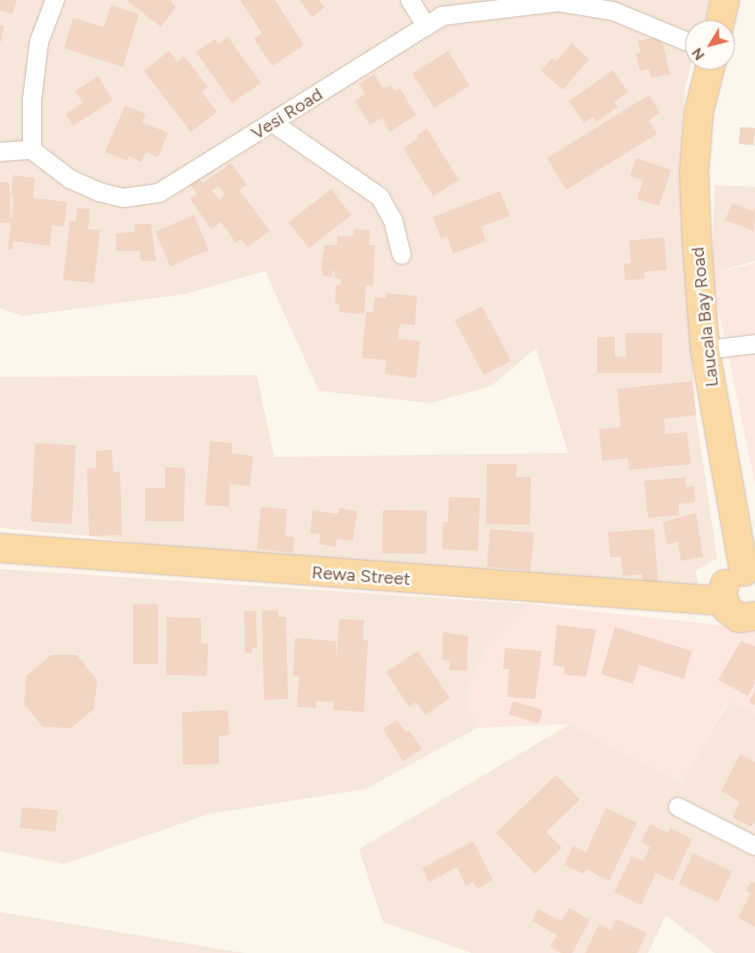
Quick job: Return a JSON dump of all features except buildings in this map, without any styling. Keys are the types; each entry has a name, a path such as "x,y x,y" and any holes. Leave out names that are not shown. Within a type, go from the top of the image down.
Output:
{"main road":[{"path":"720,20 725,0"},
{"name":"Laucala Bay Road","path":"710,70 699,112 694,173 705,350 750,574"},
{"name":"Rewa Street","path":"0,548 723,602"},
{"path":"750,574 736,574 724,585 723,602 732,614 755,617"}],"street":[{"path":"0,152 32,150 32,100 39,42 55,0"},
{"path":"410,0 426,26"},
{"name":"Vesi Road","path":"32,150 77,183 98,192 142,198 159,193 442,16 475,10 559,2 612,11 685,41"},
{"path":"273,123 380,197 393,220 402,255"},
{"path":"705,350 755,344"},
{"path":"678,807 755,846"}],"shaded area":[{"path":"0,0 709,0 704,20 685,20 685,70 690,70 685,87 680,178 696,415 717,558 696,571 698,584 674,590 252,560 89,536 0,528 0,377 257,375 274,457 568,453 536,348 491,386 430,403 319,391 265,271 185,294 23,316 0,308"},
{"path":"715,185 755,187 755,261 711,273"},
{"path":"755,263 755,484 711,273"},
{"path":"0,569 529,604 489,646 472,693 477,728 366,789 209,814 64,864 0,851"},
{"path":"529,604 746,628 755,632 755,714 729,700 681,782 570,724 477,728 465,697 485,647"},
{"path":"730,700 755,713 755,953 715,953 666,915 648,953 472,953 383,922 359,849 570,724 681,782"},
{"path":"0,912 244,953 0,953"}]}
